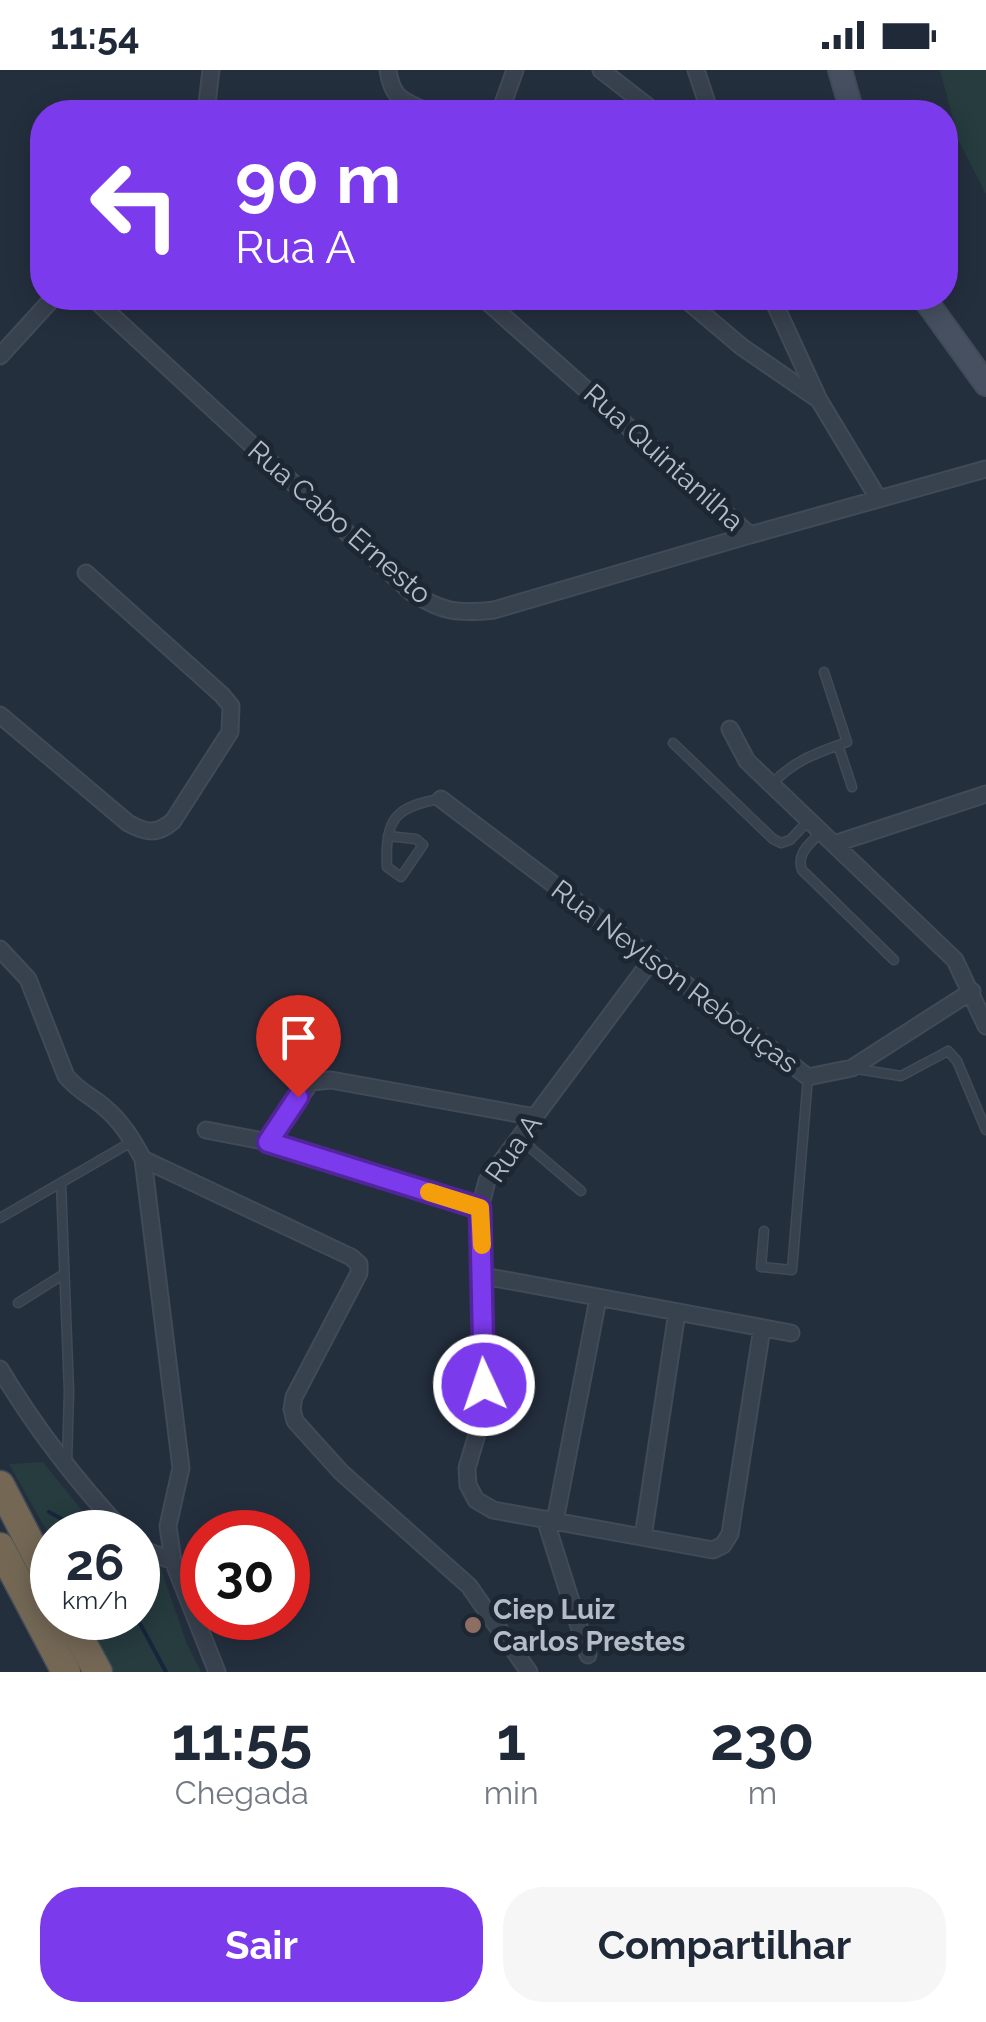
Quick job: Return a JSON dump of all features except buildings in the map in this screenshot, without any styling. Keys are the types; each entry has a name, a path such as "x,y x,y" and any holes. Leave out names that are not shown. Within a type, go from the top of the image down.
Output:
{"highway":[{"path":"0,1485 30,1543"},
{"path":"0,1546 66,1672"},
{"path":"81,1640 98,1672"}],"main road":[{"path":"840,70 849,100"},
{"path":"933,310 986,384"}],"street":[{"path":"207,100 211,70"},
{"path":"388,70 390,87 402,100"},
{"path":"505,100 516,70"},
{"path":"602,70 641,100"},
{"path":"696,70 706,100"},
{"path":"2,351 41,310"},
{"name":"Rua Cabo Ernesto","path":"106,310 411,592 436,608 461,614 494,610 750,534"},
{"name":"Rua Quintanilha","path":"497,310 750,534 986,470"},
{"path":"698,310 742,347 819,400"},
{"path":"778,310 819,400 878,498"},
{"path":"0,715 128,823 146,833 164,830 173,821 230,732 231,706 222,695 86,573"},
{"path":"730,729 747,761 955,960 986,1026"},
{"path":"834,844 986,794"},
{"name":"Rua Neylson Rebouças","path":"441,799 808,1077 852,1068 972,991"},
{"path":"0,949 28,979 66,1076 126,1129 142,1159 181,1468 168,1526 173,1561 217,1672"},
{"name":"Rua A","path":"206,1130 268,1142 480,1208 487,1181 653,958"},
{"path":"268,1142 311,1082 331,1080 534,1117"},
{"path":"142,1159 359,1264 359,1273 294,1396 295,1420 341,1472 468,1586 529,1672"},
{"path":"480,1208 484,1276 483,1414 467,1468 468,1485 476,1500 493,1510 713,1550 723,1545 730,1534 762,1328"},
{"path":"484,1276 791,1332"},
{"path":"588,1655 550,1520 598,1298"},
{"path":"644,1536 677,1312"},
{"path":"0,1368 67,1470 104,1510"},
{"path":"160,1556 173,1561"}],"lane":[{"path":"772,784 805,757 847,742 824,672"},
{"path":"672,743 773,839 790,840 815,826"},
{"path":"838,745 852,787"},
{"path":"388,836 416,839 423,844 401,877 387,868 388,836 396,815 410,803 441,799"},
{"path":"815,826 799,862 802,870 894,960"},
{"path":"852,1068 901,1076 948,1052 956,1061 986,1130"},
{"path":"764,1231 760,1267 792,1270 808,1077"},
{"path":"518,1138 581,1191"},
{"path":"0,1218 133,1141"},
{"path":"61,1183 69,1391 67,1470"},
{"path":"18,1303 64,1274"}],"green space":[{"path":"940,70 986,70 986,194 959,142 958,100 948,100"},
{"path":"43,1462 82,1510 35,1510 9,1464"},
{"path":"160,1566 180,1624 180,1640 186,1640 201,1672 112,1672 96,1640 160,1640"}],"waterway":[{"path":"149,1640 166,1672"}],"slow traffic":[{"path":"429,1192 480,1208 482,1245"}],"place":[{"name":"Ciep Luiz Carlos Prestes","path":"473,1625"}],"route":[{"path":"298,1097 268,1142 480,1208 484,1385"}]}
